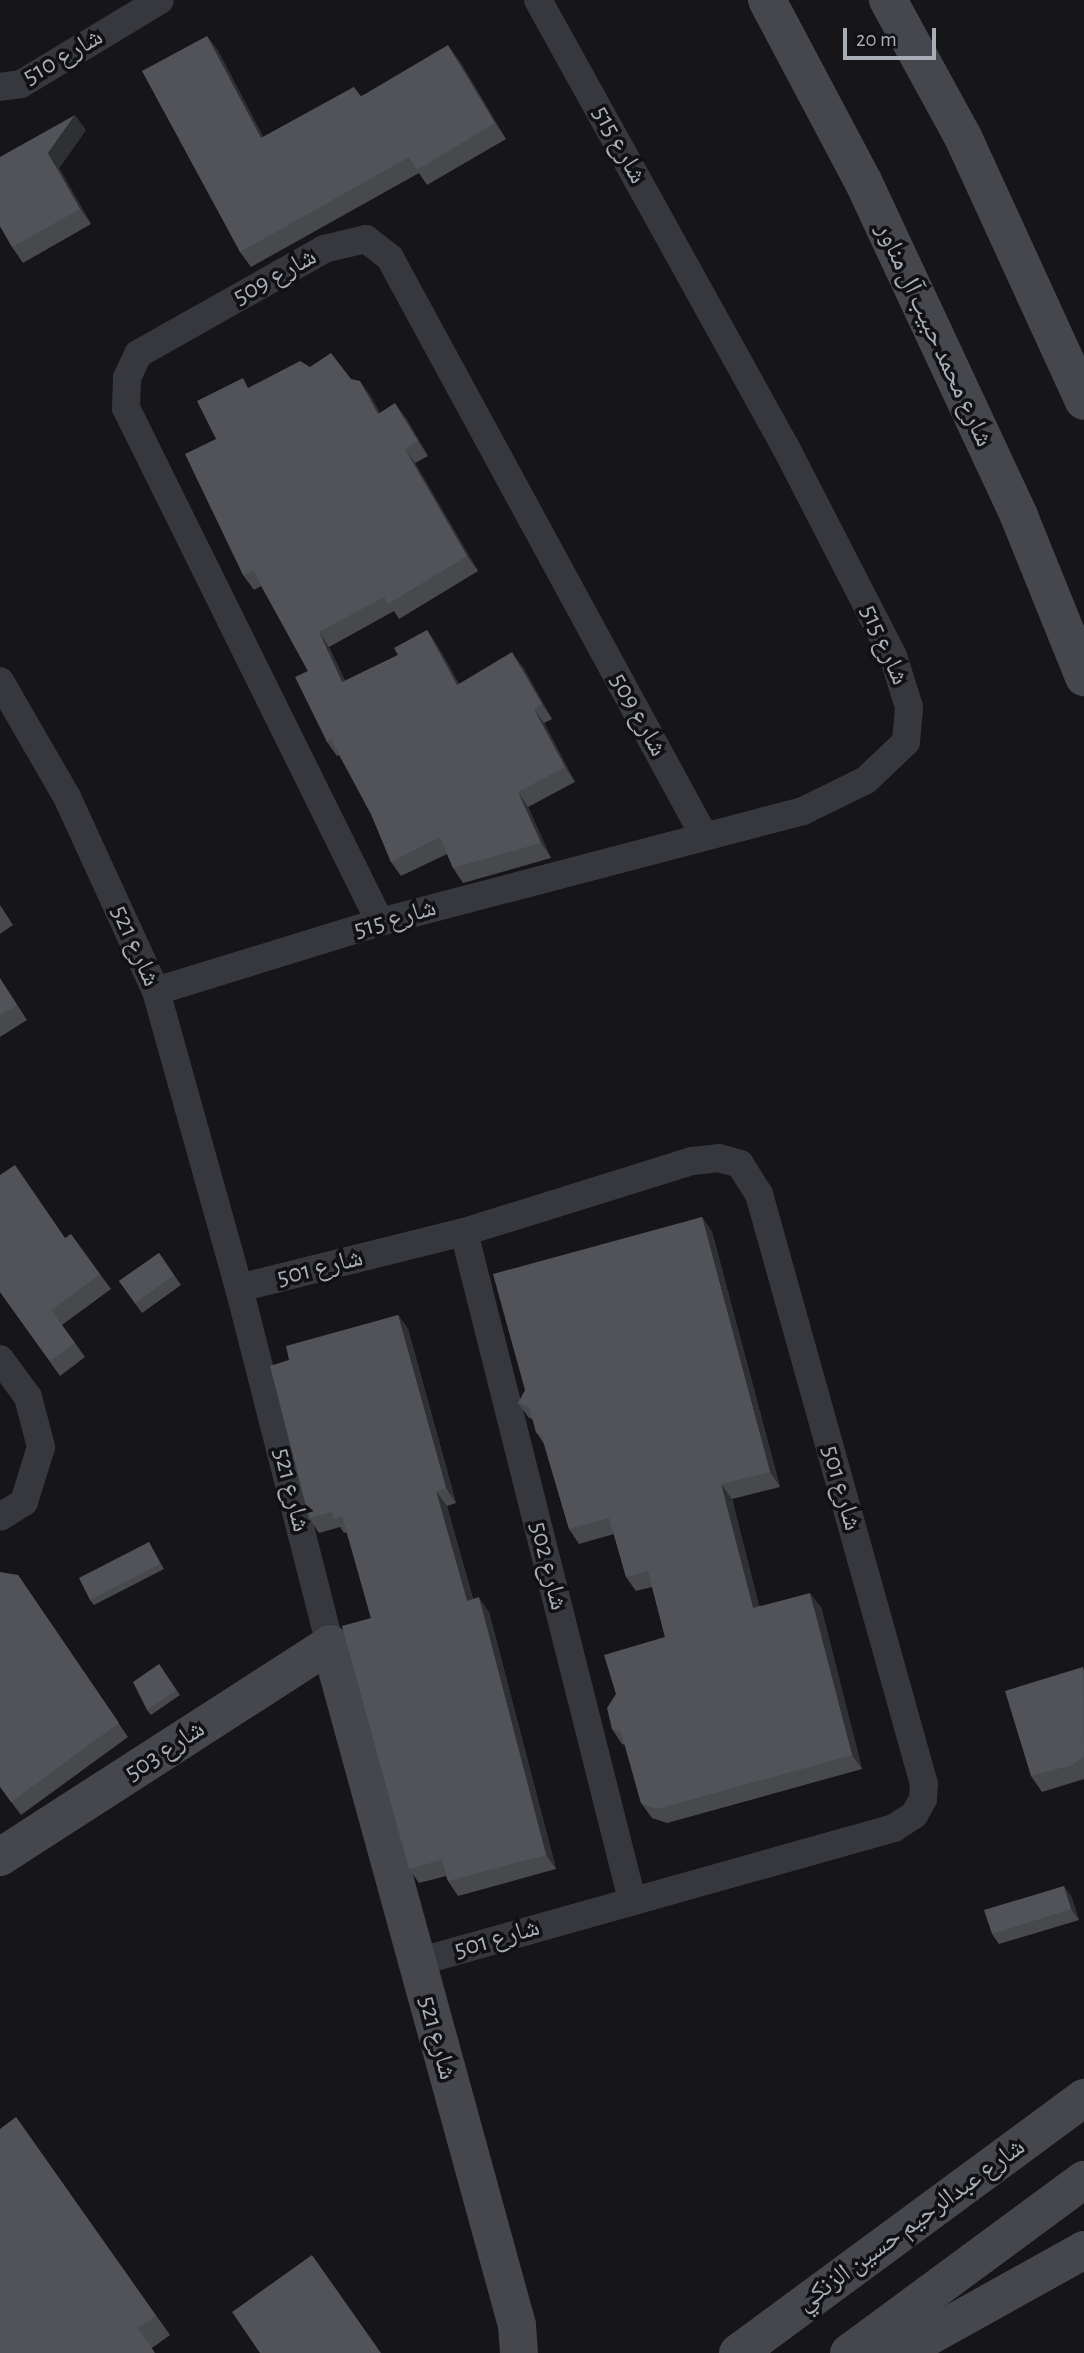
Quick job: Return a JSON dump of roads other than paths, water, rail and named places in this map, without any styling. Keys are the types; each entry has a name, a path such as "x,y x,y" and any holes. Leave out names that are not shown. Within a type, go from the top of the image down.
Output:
{"street":[{"name":"شارع 510","path":"0,87 21,84 160,0"},
{"name":"شارع 515","path":"156,991 380,922 703,834 803,811 866,780 906,742 909,706 893,656 786,448 538,0"},
{"name":"شارع محمد حبيب آل مناور","path":"767,0 863,181 1018,516 1084,677"},
{"path":"888,0 963,137 1084,401"},
{"name":"شارع 509","path":"380,922 126,408 127,378 138,354 324,249 366,239 390,258 703,834"},
{"name":"شارع 521","path":"0,681 67,797 156,991 239,1288 330,1644 518,2339 545,2353"},
{"name":"شارع 501","path":"239,1288 464,1232 692,1161 719,1158 740,1164 759,1194 924,1784 923,1799 914,1815 894,1828 416,1962"},
{"name":"شارع 502","path":"464,1232 632,1900"},
{"path":"0,1359 27,1397 41,1447 24,1502 0,1517"},
{"name":"شارع 503","path":"0,1857 330,1644"},
{"name":"شارع عبدالرحيم حسين الزنكي","path":"738,2353 1084,2098"},
{"path":"849,2353 1084,2180"},
{"path":"899,2353 1084,2250"}]}
